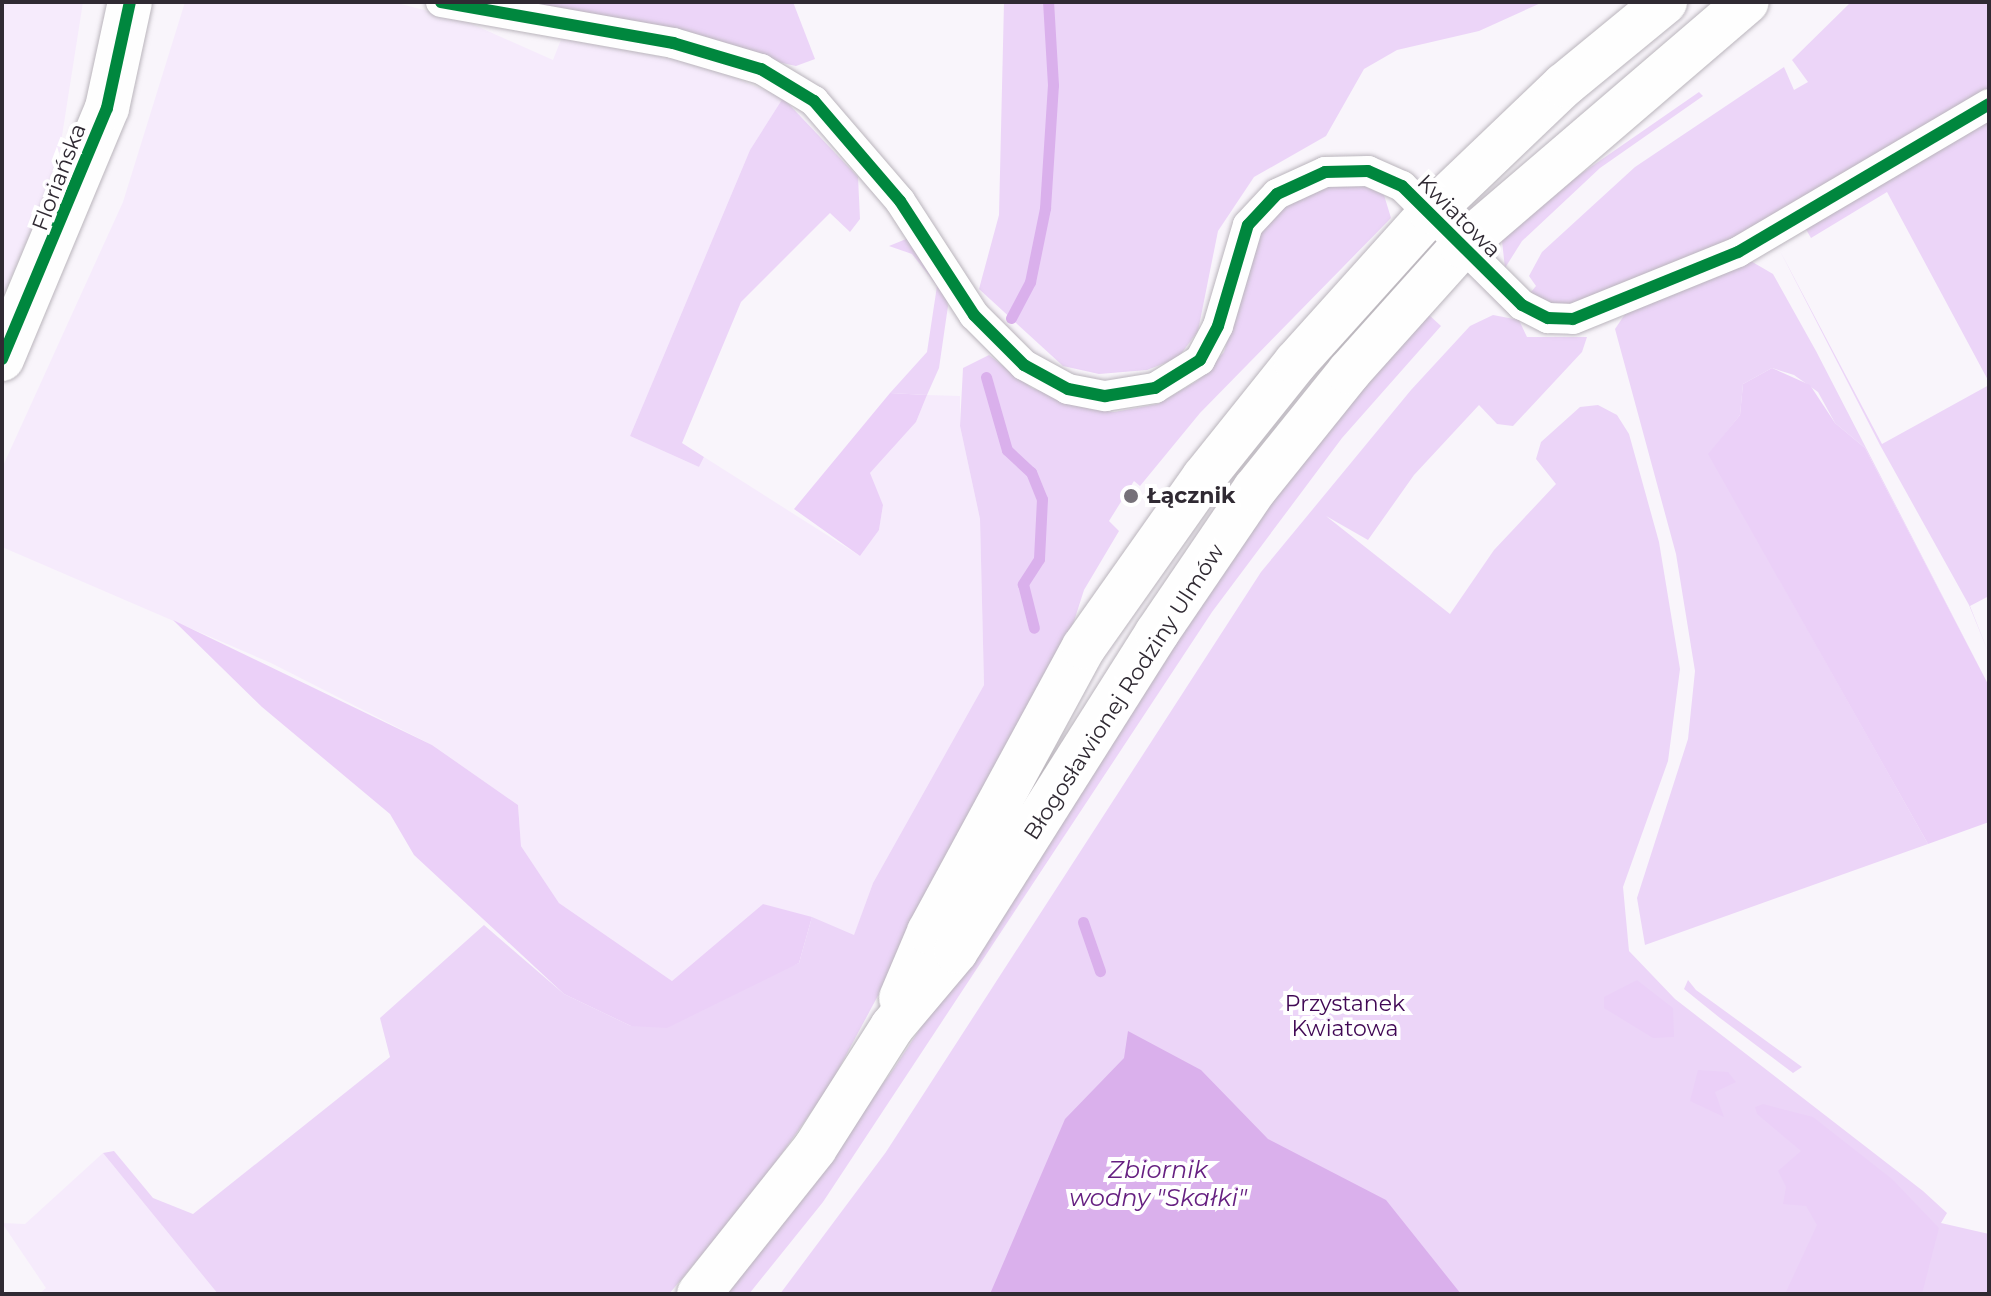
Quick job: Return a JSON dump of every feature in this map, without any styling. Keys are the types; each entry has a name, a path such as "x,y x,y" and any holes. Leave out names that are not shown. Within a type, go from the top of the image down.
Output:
{"main road":[{"name":"Floriańska","path":"2,359 107,108 130,2"},
{"name":"Błogosławionej Rodziny Ulmów","path":"892,1027 929,932 1121,590 1296,362 1431,212 1564,85 1665,2"},
{"name":"Błogosławionej Rodziny Ulmów","path":"699,1294 815,1148 892,1027 956,951 1255,489 1394,317 1462,246 1747,2"}],"street":[{"name":"Kwiatowa","path":"441,2 673,43 761,69 814,101 900,201 974,315 1024,365 1089,394 1147,391 1200,360 1218,326 1239,242 1261,207 1291,185 1325,172 1368,171 1402,186 1530,311 1556,319 1583,317 1738,252 1989,104"}],"shaded area":[{"path":"2,2 83,2 56,174 2,298"},
{"path":"185,2 393,2 463,20 553,60 562,37 708,66 783,98 750,150 630,436 699,467 704,457 860,556 879,530 883,505 869,474 916,422 927,395 960,396 960,426 980,519 984,685 873,883 854,936 763,904 672,981 559,903 521,846 518,805 432,745 271,663 2,547 2,468 123,202"},
{"path":"1772,368 1810,385 1835,423 1865,448 1989,686 1989,822 1928,844 1708,454 1740,415 1743,384"},
{"path":"890,393 927,395 916,422 870,473 883,505 879,530 860,556 794,509"},
{"path":"173,620 432,745 518,805 521,846 559,903 672,981 763,904 812,917 799,963 667,1028 631,1026 564,994 414,855 390,814 262,707"},
{"path":"1637,980 1673,1008 1674,1037 1653,1038 1604,1008 1604,997"},
{"path":"1698,1070 1728,1072 1736,1082 1715,1092 1724,1117 1690,1101"},
{"path":"1763,1104 1813,1117 1892,1179 1939,1228 1922,1294 1785,1294 1817,1225 1806,1206 1783,1204 1786,1187 1778,1171 1801,1151 1757,1114 1755,1107"},
{"path":"103,1153 218,1294 39,1294 46,1288 2,1223 25,1224"}],"green space":[{"path":"508,2 793,2 815,59 796,66"},
{"path":"1004,2 1543,2 1479,31 1397,50 1364,69 1326,136 1254,177 1218,231 1198,331 1178,358 1147,370 1099,374 1063,366 979,289 999,215"},
{"path":"1851,2 1989,2 1989,93 1728,245 1576,306 1547,303 1531,292 1536,286 1529,276 1542,252 1635,167 1784,67 1794,90 1808,82 1792,60"},
{"path":"1699,92 1703,96 1600,168 1522,241 1505,268 1502,241 1536,205"},
{"path":"783,98 858,177 860,219 850,232 830,213 741,302 682,443 704,457 699,467 630,436 750,150"},
{"path":"1989,112 1989,382 1887,192 1811,238 1803,224"},
{"path":"1359,184 1384,195 1391,218 1200,413 1140,486 1134,481 1109,521 1119,531 1084,590 1067,643 829,1087 756,1190 669,1294 218,1294 103,1153 114,1151 153,1198 193,1214 390,1057 380,1018 484,925 564,994 631,1026 799,963 812,917 854,935 873,883 984,685 980,519 960,426 963,368 989,355 1032,388 1090,409 1114,412 1158,404 1197,381 1224,352 1260,232 1292,200 1324,187"},
{"path":"911,237 945,289 948,306 939,368 927,395 890,393 927,352 937,286 912,254 889,246"},
{"path":"1779,249 1882,444 1989,385 1989,596 1970,606 1989,654 1969,605 1880,445"},
{"path":"1749,260 1773,274 1816,351 1989,686 1865,448 1835,423 1818,392 1794,375 1772,368 1743,384 1740,415 1709,454 1928,844 1645,945 1637,898 1688,739 1695,671 1676,554 1615,329 1625,314"},
{"path":"1429,315 1441,326 1342,438 1212,612 823,1202 749,1294 726,1294 893,1070 1234,549 1349,402"},
{"name":"Przystanek Kwiatowa","path":"1493,315 1519,320 1527,337 1587,337 1582,352 1513,426 1497,424 1479,405 1414,475 1368,540 1326,516 1450,614 1494,550 1556,484 1536,459 1541,442 1580,407 1598,405 1617,415 1629,434 1659,542 1680,669 1668,761 1623,887 1629,951 1675,999 1923,1191 1947,1213 1941,1223 1989,1234 1989,1294 780,1294 886,1152 1261,572 1411,390 1470,326"},
{"path":"1688,980 1696,990 1802,1067 1793,1073 1720,1018 1684,989"}],"water":[{"name":"Zbiornik wodny \"Skałki\"","path":"1128,1031 1201,1070 1268,1139 1386,1200 1461,1294 990,1294 1065,1119 1124,1058"}],"waterway":[{"path":"1011,318 1030,282 1045,208 1053,85 1048,2"},
{"path":"986,377 1007,450 1031,472 1042,499 1039,559 1023,584 1034,628"},
{"path":"1083,922 1100,971"}],"cycle path":[{"path":"2,359 107,108 130,2"},
{"path":"441,2 673,43 761,69 814,101 900,201 974,315 1024,365 1068,389 1105,396 1155,388 1200,360 1218,326 1248,225 1277,194 1325,172 1368,171 1402,186 1522,305 1548,318 1573,319 1738,252 1989,104"}],"place":[{"name":"Łącznik","path":"1131,496"}]}
